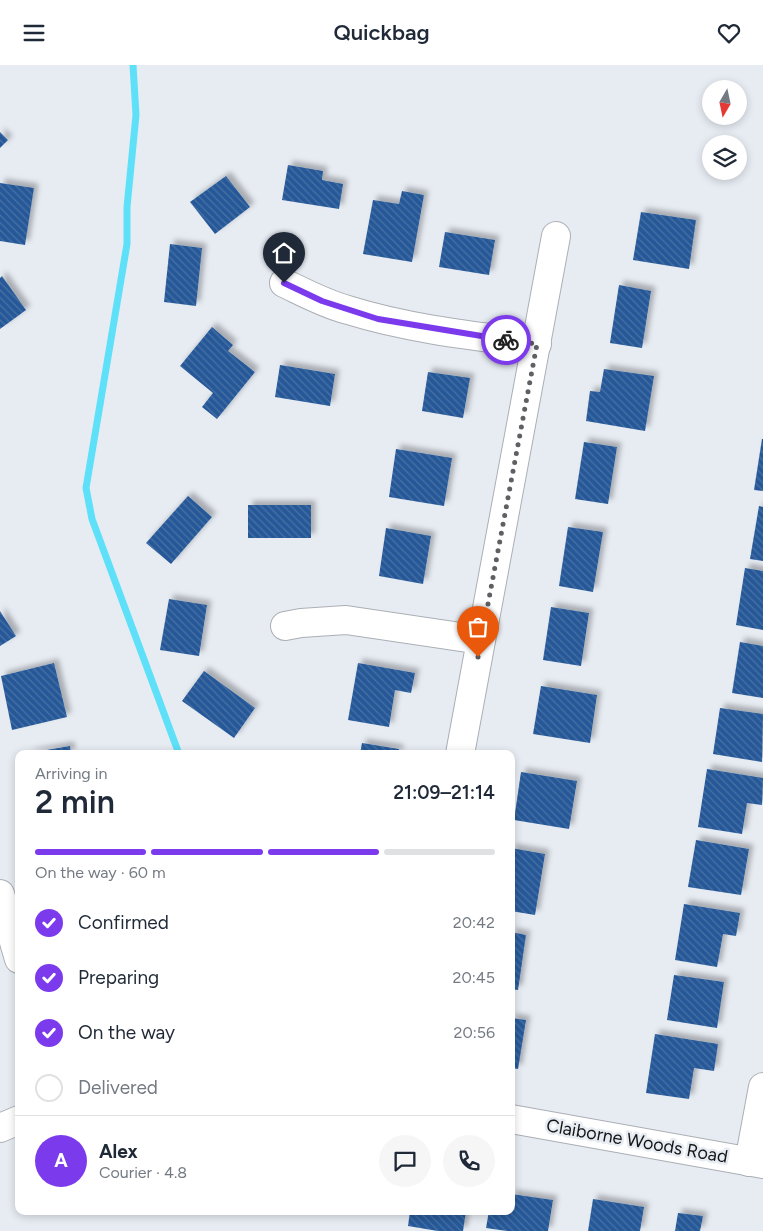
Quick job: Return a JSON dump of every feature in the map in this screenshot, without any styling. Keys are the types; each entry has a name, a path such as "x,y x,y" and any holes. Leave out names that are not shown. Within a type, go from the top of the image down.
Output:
{"street":[{"path":"461,750 556,236"},
{"path":"284,283 322,301 378,319 488,338 537,344"},
{"path":"285,626 346,620 481,640"},
{"path":"0,894 15,945"},
{"path":"756,1163 763,1087"},
{"name":"Claiborne Woods Road","path":"515,1120 756,1163"},
{"path":"0,1129 15,1122"}],"building":[{"path":"0,132 8,140 0,148"},
{"path":"288,165 323,171 322,180 343,184 339,209 282,200"},
{"path":"226,176 250,207 215,234 190,202"},
{"path":"0,183 34,188 25,245 0,241"},
{"path":"402,191 424,195 412,262 363,254 373,200 399,204"},
{"path":"641,212 696,220 689,269 633,260"},
{"path":"445,232 495,240 489,275 439,267"},
{"path":"170,244 202,248 196,306 164,302"},
{"path":"2,276 26,310 0,329 0,278"},
{"path":"619,285 651,291 642,348 610,343"},
{"path":"212,327 233,345 228,351 255,372 217,419 202,407 213,393 180,366"},
{"path":"280,365 335,374 330,406 275,397"},
{"path":"604,369 654,376 645,431 586,421 590,391 600,392"},
{"path":"428,372 470,378 463,418 422,411"},
{"path":"763,439 763,491 754,490"},
{"path":"584,442 617,447 608,504 575,499"},
{"path":"396,449 452,458 444,506 389,497"},
{"path":"188,496 212,517 171,564 146,543"},
{"path":"248,505 311,505 311,538 248,538"},
{"path":"759,506 763,507 763,561 750,559"},
{"path":"568,527 603,532 593,592 559,586"},
{"path":"386,528 431,536 423,584 379,576"},
{"path":"745,568 763,571 763,630 736,625"},
{"path":"169,599 207,605 199,656 160,650"},
{"path":"551,607 589,613 581,666 543,660"},
{"path":"0,611 16,636 0,646"},
{"path":"740,642 763,646 763,698 732,693"},
{"path":"54,663 67,717 12,730 1,676"},
{"path":"358,663 415,673 411,693 395,690 389,727 348,720"},
{"path":"204,671 255,708 234,738 182,701"},
{"path":"541,686 597,695 590,743 533,734"},
{"path":"720,708 763,714 762,762 713,754"},
{"path":"362,743 399,749 399,750 361,750"},
{"path":"70,746 70,750 47,750"},
{"path":"707,769 763,778 762,805 747,803 742,834 698,827"},
{"path":"521,772 577,781 569,829 515,820"},
{"path":"696,840 749,849 741,895 688,887"},
{"path":"515,849 545,854 535,915 515,912"},
{"path":"684,904 740,913 736,936 723,934 717,967 675,960"},
{"path":"515,933 526,935 518,990 515,990"},
{"path":"674,975 724,982 717,1028 667,1020"},
{"path":"515,1019 526,1020 518,1069 515,1069"},
{"path":"655,1034 718,1044 714,1071 694,1068 689,1099 646,1093"},
{"path":"515,1195 553,1200 548,1231 507,1231 486,1228 488,1215 515,1215"},
{"path":"593,1199 644,1207 640,1231 588,1231"},
{"path":"678,1213 703,1216 700,1231 675,1231"},
{"path":"409,1215 465,1215 463,1231 438,1231 408,1226"}],"waterway":[{"path":"133,65 136,115 127,207 127,244 86,488 92,519 178,750"}],"way so far":[{"path":"478,657 537,344 506,340"}],"route":[{"path":"284,283 322,301 378,319 506,340"}]}
